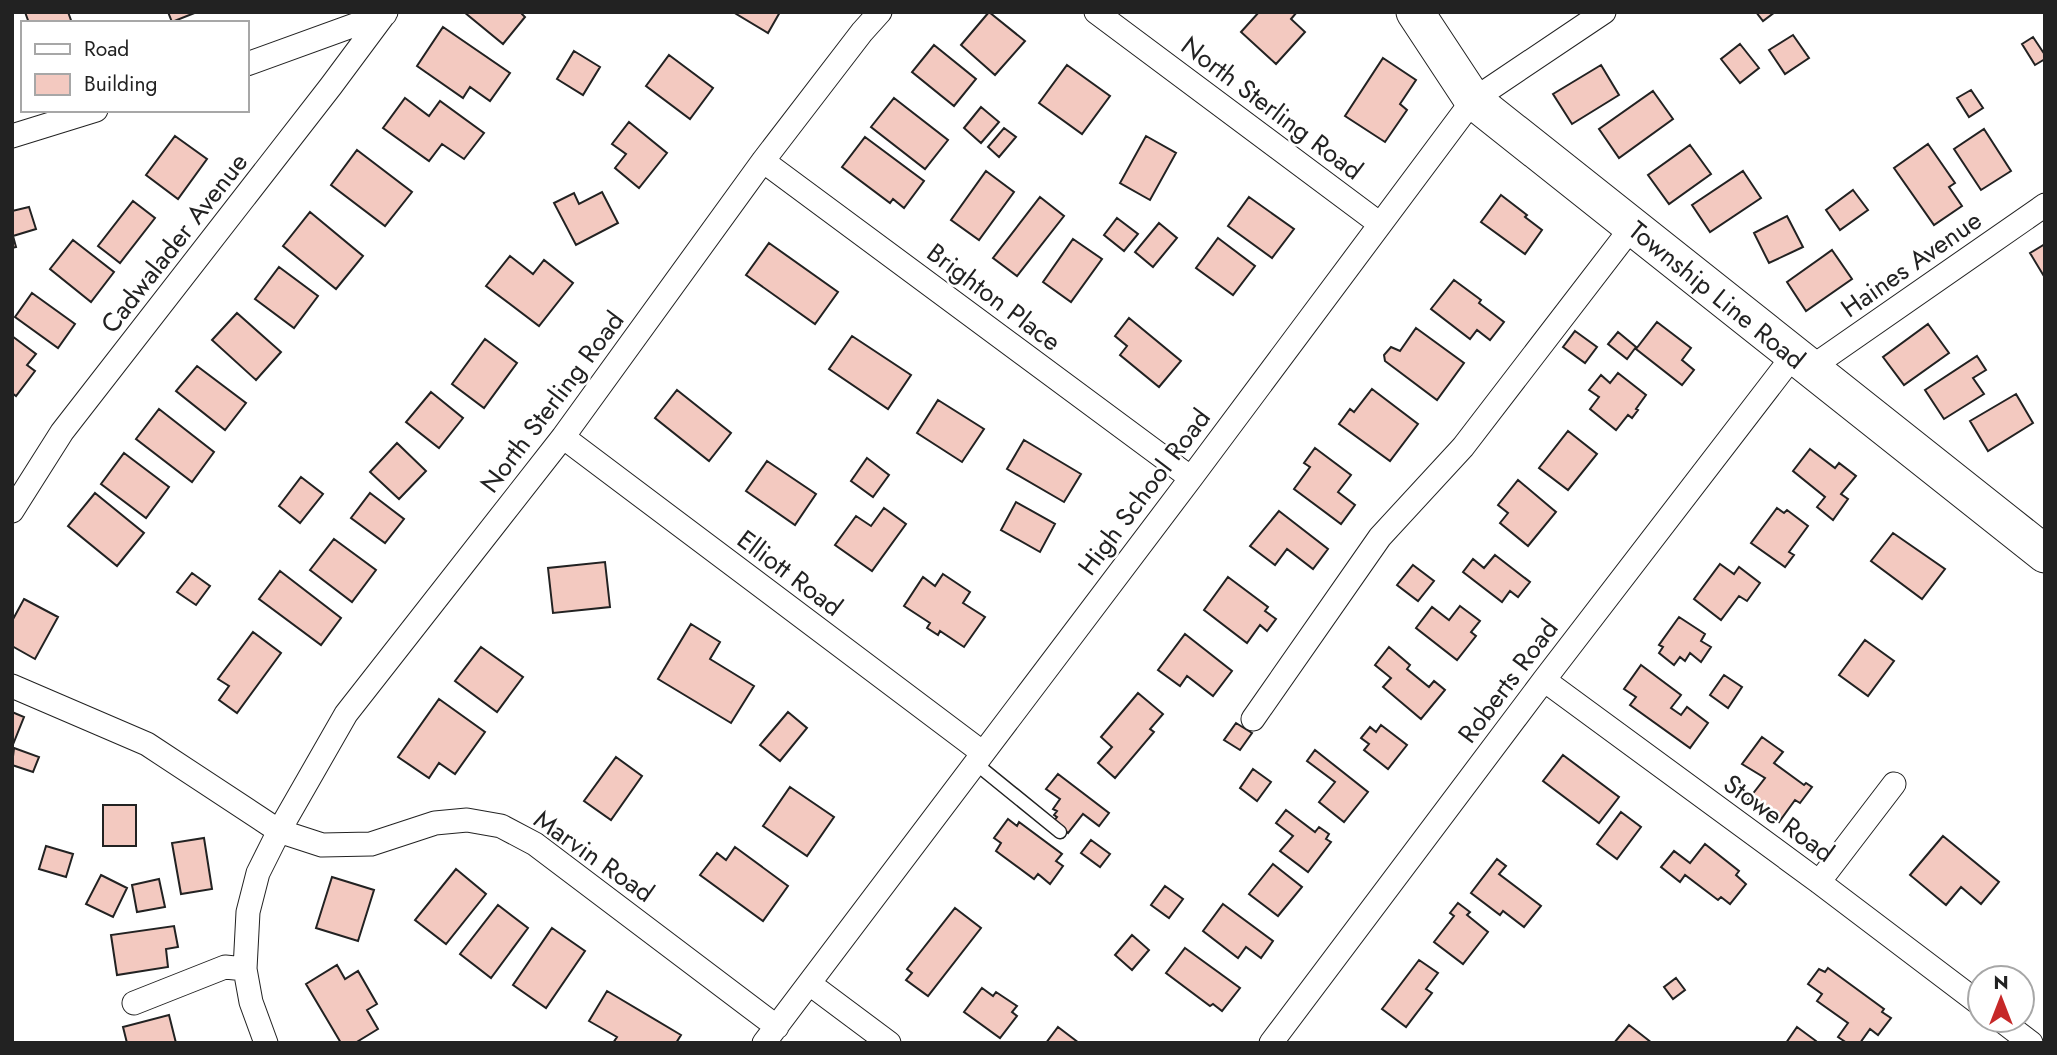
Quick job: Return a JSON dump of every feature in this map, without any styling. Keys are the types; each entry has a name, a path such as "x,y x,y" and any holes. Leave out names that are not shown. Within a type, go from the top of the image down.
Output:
{"main road":[{"name":"Township Line Road","path":"1415,12 1472,100 2045,554"}],"street":[{"name":"North Sterling Road","path":"266,1043 251,1002 245,969 248,912 258,873 346,714 563,437 763,161 880,12"},
{"name":"North Sterling Road","path":"1096,12 1380,224"},
{"name":"High School Road","path":"770,1035 1191,478 1472,100 1604,12"},
{"path":"248,64 385,13"},
{"name":"Cadwalader Avenue","path":"12,511 62,432 385,13"},
{"path":"12,136 90,112"},
{"name":"Brighton Place","path":"763,161 1191,478"},
{"name":"Haines Avenue","path":"1801,362 2045,205"},
{"path":"1253,719 1380,537 1463,447 1632,227"},
{"name":"Roberts Road","path":"1270,1043 1544,680 1801,362"},
{"name":"Elliott Road","path":"563,437 979,758"},
{"name":"Stowe Road","path":"1544,680 1966,993"},
{"name":"Marvin Road","path":"12,686 147,744 279,831 322,845 371,844 435,824 467,820 501,827 535,844 770,1035"},
{"path":"1819,882 1894,783"},
{"path":"134,1003 225,967 245,969"},
{"path":"810,984 889,1043"}],"lane":[{"path":"979,758 1060,832"}],"building":[{"path":"25,12 68,12 71,21 28,21"},
{"path":"168,12 197,12 174,21 172,21"},
{"path":"464,12 520,12 525,17 503,44"},
{"path":"733,12 780,12 768,33"},
{"path":"989,12 1025,41 995,75 961,45"},
{"path":"1259,12 1297,12 1291,19 1305,32 1276,64 1241,32"},
{"path":"1756,12 1775,12 1763,21"},
{"path":"443,27 510,73 490,101 470,87 463,98 417,66"},
{"path":"1793,35 1809,58 1785,74 1769,50"},
{"path":"2033,37 2045,55 2045,59 2035,65 2022,44"},
{"path":"1740,44 1759,68 1740,83 1721,59"},
{"path":"934,45 976,79 954,106 912,72"},
{"path":"574,51 600,67 583,95 557,79"},
{"path":"669,55 713,88 690,119 646,86"},
{"path":"1383,58 1416,80 1400,104 1407,110 1385,142 1345,116"},
{"path":"1067,65 1110,96 1082,134 1039,103"},
{"path":"1601,65 1619,95 1572,124 1553,94"},
{"path":"1971,90 1983,108 1969,117 1957,98"},
{"path":"1653,91 1673,119 1619,158 1599,129"},
{"path":"405,98 429,116 440,101 484,133 464,159 442,144 429,161 383,128"},
{"path":"894,98 948,140 925,169 871,127"},
{"path":"981,107 999,122 981,143 964,128"},
{"path":"629,122 667,153 639,188 615,168 626,154 612,144"},
{"path":"1004,128 1016,137 999,157 988,147"},
{"path":"1984,129 2011,171 1981,190 1954,149"},
{"path":"175,136 207,159 178,199 146,175"},
{"path":"1146,136 1176,153 1150,200 1120,183"},
{"path":"865,137 924,181 904,208 893,199 890,203 842,167"},
{"path":"1928,144 1955,183 1949,187 1962,206 1934,225 1894,168"},
{"path":"1690,145 1711,174 1669,204 1648,175"},
{"path":"357,150 412,192 385,226 331,185"},
{"path":"986,171 1014,192 979,240 951,220"},
{"path":"1743,171 1761,198 1710,232 1692,205"},
{"path":"1853,190 1868,210 1840,230 1826,210"},
{"path":"602,192 618,223 576,245 554,203 574,193 579,204"},
{"path":"1501,195 1542,230 1525,254 1481,222"},
{"path":"1040,197 1064,216 1017,276 993,258"},
{"path":"1249,197 1294,229 1272,258 1228,226"},
{"path":"133,201 155,218 120,263 98,246"},
{"path":"29,207 36,229 13,236 16,247 12,248 12,211"},
{"path":"310,212 363,256 336,289 283,246"},
{"path":"1787,216 1803,247 1769,263 1754,233"},
{"path":"1117,218 1138,234 1124,251 1104,235"},
{"path":"1159,223 1177,238 1153,267 1135,252"},
{"path":"1218,238 1255,266 1233,295 1196,268"},
{"path":"1073,239 1102,259 1071,302 1043,282"},
{"path":"73,240 114,272 91,302 50,269"},
{"path":"769,243 838,292 815,324 746,275"},
{"path":"2045,244 2045,278 2030,253"},
{"path":"1832,250 1852,279 1806,311 1787,282"},
{"path":"510,256 533,274 544,260 573,283 539,326 486,286"},
{"path":"279,267 318,296 294,328 255,299"},
{"path":"1454,280 1504,322 1490,340 1477,330 1470,339 1431,309"},
{"path":"32,293 75,324 58,348 15,317"},
{"path":"237,313 281,352 256,380 212,340"},
{"path":"1129,318 1181,361 1159,387 1120,355 1127,346 1115,336"},
{"path":"1657,322 1691,348 1682,360 1694,370 1682,385 1636,349"},
{"path":"1928,324 1949,353 1904,385 1883,357"},
{"path":"1416,328 1464,363 1437,400 1385,361 1384,355 1391,347 1400,351"},
{"path":"1575,331 1597,347 1585,363 1563,347"},
{"path":"1618,332 1636,347 1627,359 1608,344"},
{"path":"12,336 36,354 27,365 35,371 16,396 12,393"},
{"path":"852,336 911,375 888,409 829,369"},
{"path":"485,339 517,363 484,408 452,384"},
{"path":"1977,356 1986,370 1973,378 1984,394 1944,419 1925,390"},
{"path":"197,366 246,403 225,430 176,391"},
{"path":"1618,373 1646,395 1632,418 1628,415 1616,430 1590,409 1599,397 1589,390 1601,375 1610,383"},
{"path":"1372,389 1418,424 1390,461 1339,424 1350,409 1354,412"},
{"path":"677,390 731,433 709,461 655,418"},
{"path":"431,392 463,418 439,448 406,422"},
{"path":"2016,394 2033,423 1988,451 1970,421"},
{"path":"938,400 984,429 962,462 917,433"},
{"path":"159,409 214,452 192,482 136,439"},
{"path":"1568,431 1597,454 1568,490 1539,468"},
{"path":"1024,440 1081,474 1064,502 1007,469"},
{"path":"397,443 426,471 399,499 370,472"},
{"path":"1315,448 1351,475 1338,492 1355,505 1341,524 1294,489 1310,467 1304,463"},
{"path":"1810,449 1835,468 1839,463 1856,476 1841,494 1848,499 1833,520 1817,507 1825,497 1793,471"},
{"path":"124,453 169,487 146,518 101,484"},
{"path":"867,458 889,475 873,497 851,481"},
{"path":"767,461 816,494 795,525 746,491"},
{"path":"301,477 323,494 300,523 279,506"},
{"path":"1518,480 1556,512 1528,546 1500,523 1508,513 1498,505"},
{"path":"95,493 144,533 117,566 68,526"},
{"path":"370,493 404,519 385,543 351,518"},
{"path":"1016,502 1055,524 1040,552 1001,530"},
{"path":"884,508 906,524 872,571 835,545 856,516 871,526"},
{"path":"1777,508 1784,513 1787,510 1808,526 1789,552 1794,555 1785,567 1751,543"},
{"path":"1279,511 1328,549 1313,569 1287,549 1275,565 1250,546"},
{"path":"1893,533 1945,569 1922,599 1871,561"},
{"path":"334,539 376,570 352,602 310,570"},
{"path":"1495,555 1530,582 1518,597 1510,591 1502,602 1463,572 1473,559 1484,568"},
{"path":"605,562 610,607 553,613 548,568"},
{"path":"1720,564 1734,574 1739,567 1760,583 1747,601 1739,596 1721,620 1694,599"},
{"path":"1413,565 1434,581 1418,601 1397,585"},
{"path":"280,571 341,618 321,645 259,599"},
{"path":"192,573 210,586 196,605 177,592"},
{"path":"943,574 970,592 963,603 985,617 964,647 940,631 938,635 927,628 930,623 904,606 923,577 935,586"},
{"path":"1228,577 1268,607 1265,611 1276,619 1267,631 1260,625 1247,643 1204,610"},
{"path":"24,599 58,617 35,659 12,646 12,621"},
{"path":"1460,606 1480,621 1471,632 1476,636 1457,660 1416,628 1432,607 1449,620"},
{"path":"1679,617 1705,634 1701,641 1711,647 1701,662 1690,653 1685,661 1680,657 1674,665 1659,653 1663,647 1659,645"},
{"path":"691,624 720,642 710,659 754,686 731,723 658,679"},
{"path":"253,632 281,653 237,713 219,700 229,686 218,679"},
{"path":"1185,634 1232,671 1213,696 1187,676 1180,686 1158,670"},
{"path":"1865,640 1894,661 1868,696 1839,675"},
{"path":"481,647 523,677 497,712 455,681"},
{"path":"1389,647 1410,665 1407,669 1429,687 1434,681 1445,690 1421,719 1383,687 1391,678 1375,665"},
{"path":"1641,665 1681,695 1671,708 1681,715 1687,707 1708,723 1690,748 1630,705 1636,697 1624,689"},
{"path":"1724,675 1742,687 1728,708 1710,695"},
{"path":"1138,693 1163,714 1150,729 1154,732 1115,778 1098,763 1112,747 1101,737"},
{"path":"439,699 485,732 455,774 439,763 429,778 398,757"},
{"path":"12,712 24,717 12,747"},
{"path":"788,712 807,728 780,761 760,745"},
{"path":"1236,723 1252,733 1240,750 1224,740"},
{"path":"1381,725 1407,745 1388,769 1364,750 1369,744 1361,738 1370,727 1376,732"},
{"path":"1762,737 1783,752 1774,763 1804,785 1806,783 1812,787 1800,803 1795,800 1779,822 1748,800 1765,778 1742,764"},
{"path":"14,748 39,757 33,772 12,765"},
{"path":"1315,750 1368,792 1344,822 1319,802 1335,782 1307,761"},
{"path":"1563,755 1619,797 1599,823 1543,781"},
{"path":"616,757 642,776 611,820 584,801"},
{"path":"1253,769 1271,782 1257,801 1240,788"},
{"path":"1058,774 1109,813 1099,826 1083,814 1068,833 1053,822 1057,811 1053,809 1060,799 1046,789"},
{"path":"790,787 834,817 807,856 763,826"},
{"path":"103,805 136,805 136,846 103,846"},
{"path":"1286,810 1315,832 1319,827 1329,834 1326,839 1331,842 1308,872 1280,851 1293,836 1276,823"},
{"path":"1621,812 1641,827 1617,859 1597,844"},
{"path":"1008,819 1017,826 1019,822 1062,854 1056,861 1063,866 1050,884 1038,874 1034,879 996,851 1001,843 994,838"},
{"path":"1943,836 1999,882 1981,904 1961,887 1946,905 1910,875"},
{"path":"204,838 212,889 181,894 172,843"},
{"path":"1091,840 1110,854 1100,867 1081,853"},
{"path":"1705,844 1739,871 1736,875 1746,884 1730,904 1721,897 1718,900 1685,875 1680,882 1661,867 1674,851 1690,863"},
{"path":"46,846 73,854 66,877 39,869"},
{"path":"735,847 788,886 763,921 700,875 717,853 726,860"},
{"path":"1497,859 1506,866 1499,874 1541,906 1524,927 1503,911 1500,915 1471,893"},
{"path":"1273,864 1302,887 1278,916 1249,894"},
{"path":"456,869 486,894 446,944 415,920"},
{"path":"101,875 127,888 113,917 86,904"},
{"path":"332,877 374,890 358,941 316,928"},
{"path":"159,879 165,907 137,912 132,885"},
{"path":"1165,886 1183,899 1169,918 1151,905"},
{"path":"1458,903 1470,912 1467,915 1488,932 1463,964 1434,942 1454,916 1450,913"},
{"path":"1223,904 1273,941 1261,958 1246,947 1238,958 1203,931"},
{"path":"498,905 528,928 491,978 460,954"},
{"path":"955,908 981,928 928,996 906,980 912,973 907,969"},
{"path":"174,926 178,947 166,949 168,967 117,975 111,935"},
{"path":"552,928 585,951 546,1008 513,985"},
{"path":"1132,935 1149,950 1132,970 1115,955"},
{"path":"1185,948 1240,988 1222,1011 1213,1004 1210,1006 1166,973"},
{"path":"1419,960 1438,973 1426,989 1432,993 1406,1027 1382,1009"},
{"path":"337,965 345,979 358,971 377,1004 367,1010 378,1029 355,1043 341,1043 306,984"},
{"path":"1828,968 1884,1009 1882,1012 1891,1018 1878,1035 1870,1029 1860,1043 1847,1043 1838,1037 1848,1023 1817,1001 1822,994 1808,984 1819,969 1825,972"},
{"path":"1676,978 1685,990 1673,999 1664,987"},
{"path":"982,988 993,996 996,992 1017,1006 1012,1012 1017,1016 1000,1038 964,1012"},
{"path":"607,991 681,1035 676,1043 613,1043 617,1037 589,1021"},
{"path":"169,1015 176,1043 127,1043 123,1027"},
{"path":"1629,1025 1652,1043 1614,1043"},
{"path":"1058,1027 1079,1043 1046,1043"},
{"path":"1797,1027 1816,1041 1815,1043 1786,1043"}]}
